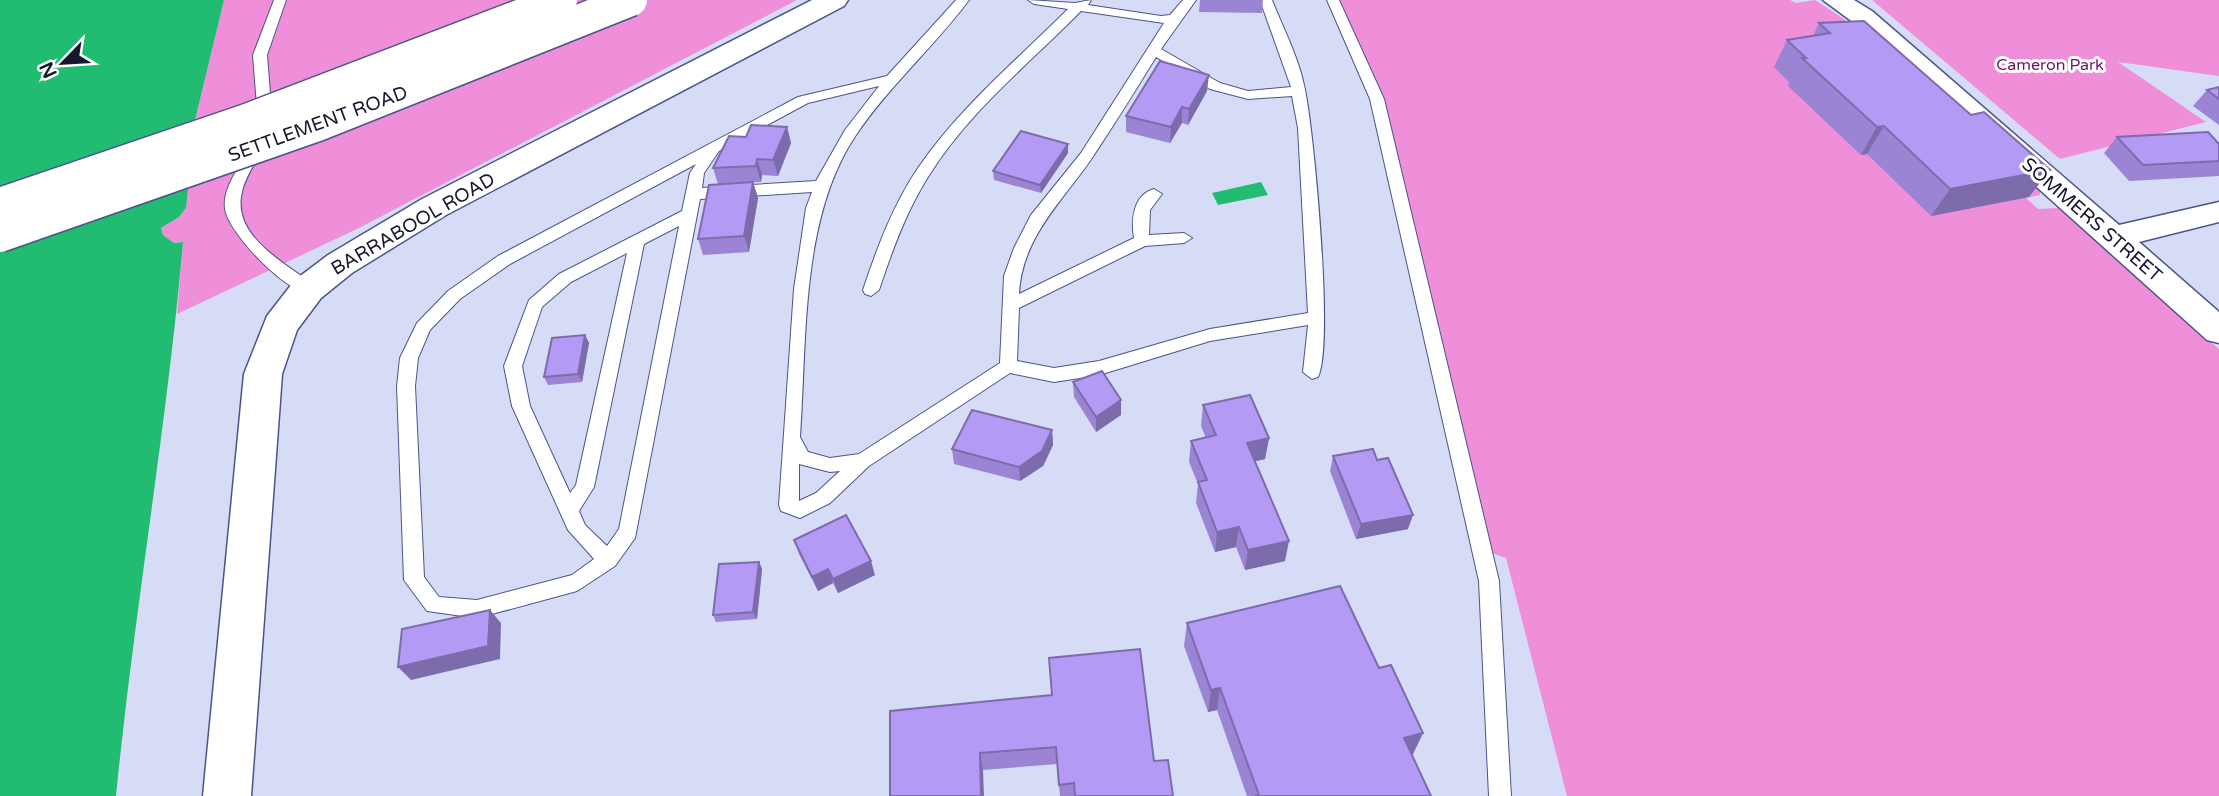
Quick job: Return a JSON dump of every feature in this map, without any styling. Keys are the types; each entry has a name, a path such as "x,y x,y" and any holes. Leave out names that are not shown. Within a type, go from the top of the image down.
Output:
{"main road":[{"name":"SETTLEMENT ROAD","path":"0,204 244,121 561,0"},
{"name":"SETTLEMENT ROAD","path":"0,236 296,134 533,42 631,0"},
{"name":"BARRABOOL ROAD","path":"227,796 263,374 280,326 308,289 340,264 435,207 834,0"}],"street":[{"name":"SOMMERS STREET","path":"1836,0 1863,17 2219,331"},
{"path":"2112,239 2219,212"}],"lane":[{"path":"280,0 260,55 265,128 233,194 235,225 251,243 308,289"},
{"path":"963,0 892,79 850,133 822,186 814,208 802,289 788,505 800,510 823,498 863,461 955,398 1008,366 1054,375 1099,369 1210,335 1316,318"},
{"path":"1034,0 1081,4 1161,20 1174,18"},
{"path":"1008,366 1012,276 1036,219 1086,156 1174,18 1190,0"},
{"path":"1266,0 1299,91 1305,128 1316,318 1312,372"},
{"path":"1333,0 1377,99 1489,581 1500,796"},
{"path":"870,290 884,248 930,162 956,130 1081,4"},
{"path":"1153,50 1214,86 1248,95 1299,91"},
{"path":"714,147 701,163 692,194 628,532 608,560 577,582 477,608 434,605 414,580 406,386 409,358 422,327 454,295 504,260 714,147 803,100 892,79"},
{"path":"692,194 822,186"},
{"path":"1142,241 1139,222 1145,201 1154,194"},
{"path":"608,560 578,530 520,406 513,366 535,304 565,278 689,214"},
{"path":"1011,304 1142,241 1184,238"},
{"path":"569,510 585,487 637,240"},
{"path":"791,437 802,458 830,465 863,461"}],"green space":[{"path":"224,0 797,0 357,229 177,314 183,242 174,243 163,235 161,228 179,217 186,208 195,120"},
{"path":"1339,0 1790,0 1796,3 1815,0 1844,19 2040,191 2040,195 2026,198 2038,209 2058,208 2219,349 2219,796 1567,796 1506,558 1492,553 1386,115 1368,64"},
{"name":"Cameron Park","path":"1872,0 2219,0 2219,76 2118,62 2206,122 2060,159"}],"shaded area":[{"path":"0,0 224,0 195,120 186,208 179,217 161,228 163,235 174,243 183,242 116,796 0,796"},
{"path":"1261,182 1268,195 1218,205 1212,193"}],"building":[{"path":"1864,21 1971,115 1984,112 2050,170 1950,189 1884,126 1877,127 1802,58 1806,58 1787,40 1830,33 1819,23"},
{"path":"1160,61 1209,75 1189,109 1182,107 1171,127 1126,116"},
{"path":"2219,87 2219,99 2207,90"},
{"path":"751,125 787,127 773,160 757,159 756,166 713,168 729,136 746,137"},
{"path":"1021,131 1068,144 1040,185 993,171"},
{"path":"2208,132 2219,144 2219,161 2143,165 2117,137"},
{"path":"753,182 744,236 698,239 709,185"},
{"path":"585,335 578,374 544,377 552,338"},
{"path":"1102,371 1121,400 1096,417 1073,382"},
{"path":"1250,395 1269,438 1247,443 1289,541 1248,550 1239,527 1217,532 1198,482 1207,480 1191,441 1216,435 1203,405"},
{"path":"972,410 1052,430 1042,451 1019,467 952,449"},
{"path":"1373,449 1377,460 1388,458 1413,515 1361,524 1333,456"},
{"path":"846,515 871,561 833,579 828,569 812,577 794,540"},
{"path":"759,562 753,612 713,615 719,564"},
{"path":"1340,586 1379,668 1391,665 1423,733 1404,738 1431,796 1255,796 1259,795 1220,688 1211,690 1187,623"},
{"path":"490,610 488,646 398,667 402,629"},
{"path":"1140,649 1154,761 1168,760 1173,796 1075,796 1074,783 1059,785 1056,747 980,753 981,796 890,796 890,711 1052,695 1049,658"}]}
